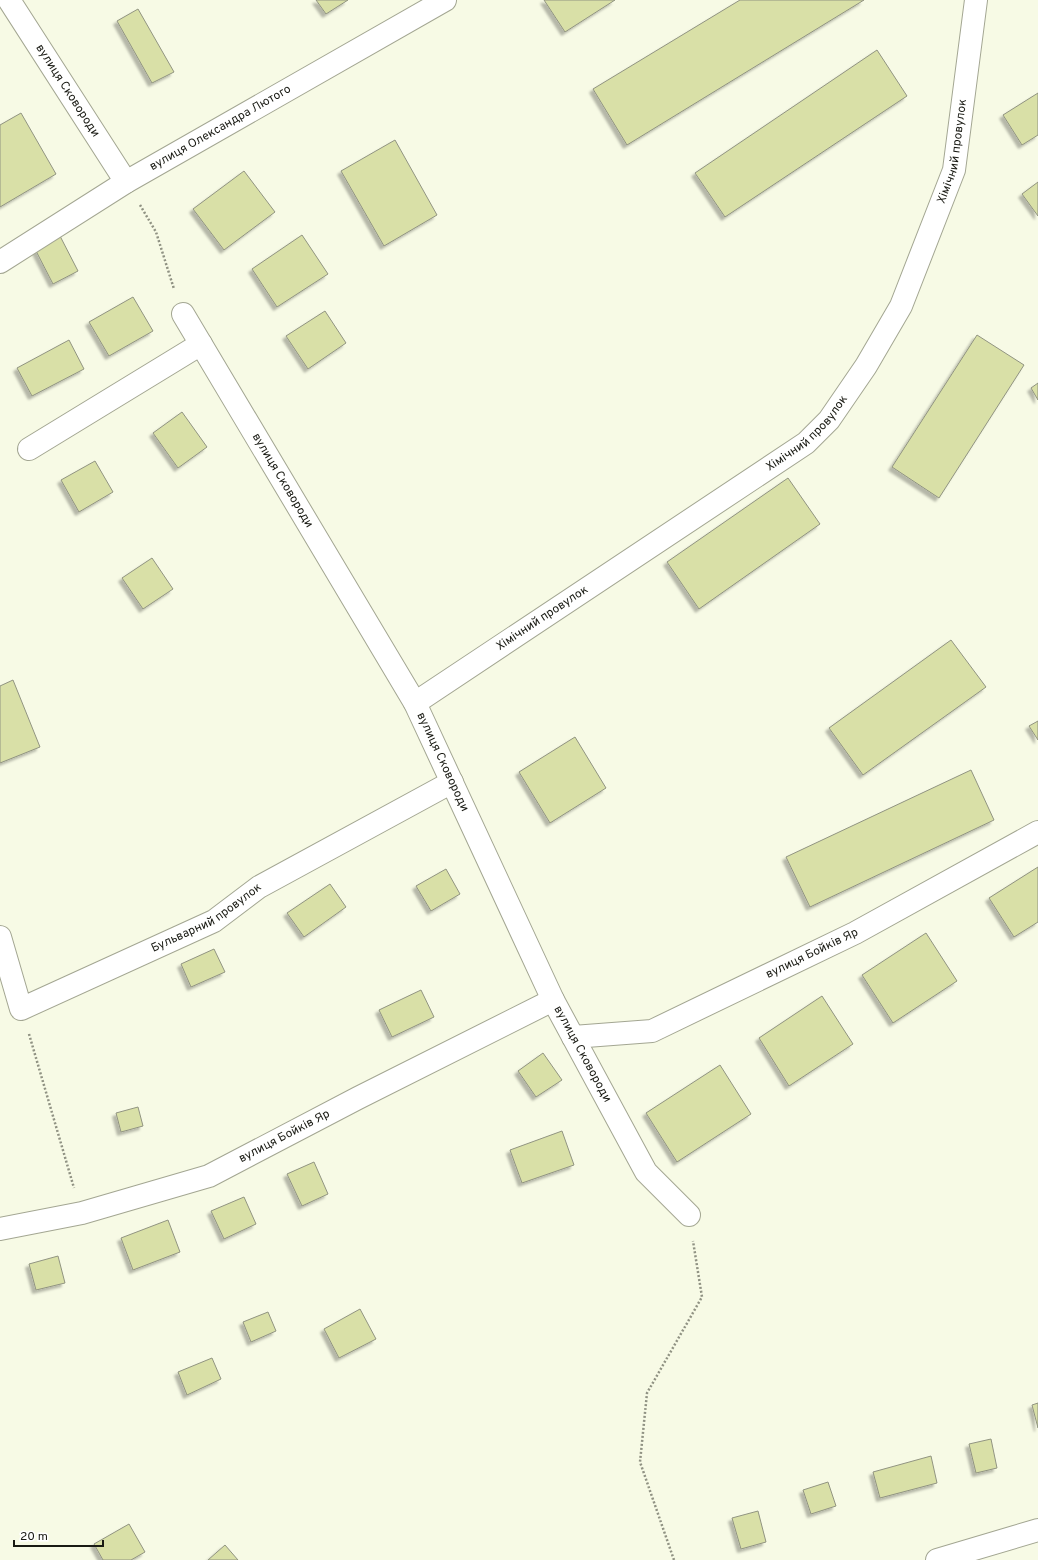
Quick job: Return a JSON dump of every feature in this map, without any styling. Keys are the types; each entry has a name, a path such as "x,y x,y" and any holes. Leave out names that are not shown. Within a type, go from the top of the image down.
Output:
{"street":[{"name":"вулиця Сковороди","path":"9,0 126,182"},
{"name":"вулиця Олександра Лютого","path":"0,262 126,182 445,0"},
{"name":"Хімічний провулок","path":"415,703 806,443 829,420 866,366 901,306 954,170 976,0"},
{"name":"вулиця Сковороди","path":"182,314 415,703 553,1000 646,1172 689,1215"},
{"path":"29,449 200,344"},
{"name":"Бульварний провулок","path":"21,1009 214,921 259,887 452,782"},
{"name":"вулиця Бойків Яр","path":"573,1037 652,1032 855,933 1038,832"},
{"path":"0,937 21,1009"},
{"name":"вулиця Бойків Яр","path":"0,1229 82,1213 209,1176 358,1098 553,1000"},
{"path":"937,1560 1038,1530"}],"path":[{"path":"126,182 156,232 182,314"},
{"path":"21,1009 82,1213"},
{"path":"674,1560 640,1462 647,1393 702,1297 689,1215"}],"building":[{"path":"316,0 348,0 326,14"},
{"path":"544,0 615,0 565,32"},
{"path":"740,0 864,0 627,145 593,89"},
{"path":"138,9 174,72 152,83 117,21"},
{"path":"877,50 907,96 725,217 695,173"},
{"path":"1038,93 1038,135 1022,145 1003,115"},
{"path":"21,113 56,174 0,207 0,125"},
{"path":"395,140 437,215 384,246 341,171"},
{"path":"244,171 275,212 224,250 193,209"},
{"path":"1038,182 1038,216 1022,194"},
{"path":"302,235 328,274 277,307 252,269"},
{"path":"60,236 78,271 53,284 35,249"},
{"path":"133,297 153,331 109,356 89,322"},
{"path":"325,311 346,343 308,369 286,336"},
{"path":"977,335 1024,365 939,498 892,467"},
{"path":"69,340 84,369 32,396 17,368"},
{"path":"1038,383 1038,400 1031,388"},
{"path":"182,412 207,447 178,468 153,433"},
{"path":"95,461 113,492 79,512 61,480"},
{"path":"788,478 820,524 699,609 667,562"},
{"path":"152,558 173,589 143,609 122,578"},
{"path":"951,640 986,687 863,775 829,728"},
{"path":"13,680 40,747 0,763 0,686"},
{"path":"1038,721 1038,740 1029,726"},
{"path":"575,737 606,788 550,823 519,772"},
{"path":"971,770 994,820 810,907 786,857"},
{"path":"1038,867 1038,922 1014,937 989,898"},
{"path":"446,869 460,894 431,911 416,886"},
{"path":"330,884 346,907 304,937 287,913"},
{"path":"926,933 957,981 893,1023 862,975"},
{"path":"214,949 225,972 191,987 181,964"},
{"path":"421,990 434,1017 392,1037 379,1010"},
{"path":"822,996 853,1044 789,1086 759,1038"},
{"path":"543,1053 562,1080 536,1097 518,1071"},
{"path":"720,1065 751,1114 677,1162 646,1113"},
{"path":"138,1107 143,1126 121,1132 116,1113"},
{"path":"562,1131 574,1165 522,1183 510,1150"},
{"path":"314,1162 328,1194 302,1206 287,1174"},
{"path":"244,1197 256,1224 224,1239 211,1211"},
{"path":"168,1220 180,1252 133,1270 121,1238"},
{"path":"58,1256 65,1283 36,1290 29,1264"},
{"path":"360,1309 376,1339 339,1358 324,1329"},
{"path":"268,1312 276,1331 251,1342 243,1322"},
{"path":"212,1358 221,1379 187,1395 178,1372"},
{"path":"1038,1403 1038,1428 1032,1405"},
{"path":"991,1439 997,1468 976,1473 969,1444"},
{"path":"931,1456 937,1483 880,1498 873,1472"},
{"path":"828,1482 836,1506 811,1514 803,1490"},
{"path":"758,1511 766,1542 741,1549 732,1518"},
{"path":"129,1524 145,1552 131,1560 103,1560 94,1544"},
{"path":"225,1545 238,1560 208,1560"}]}
